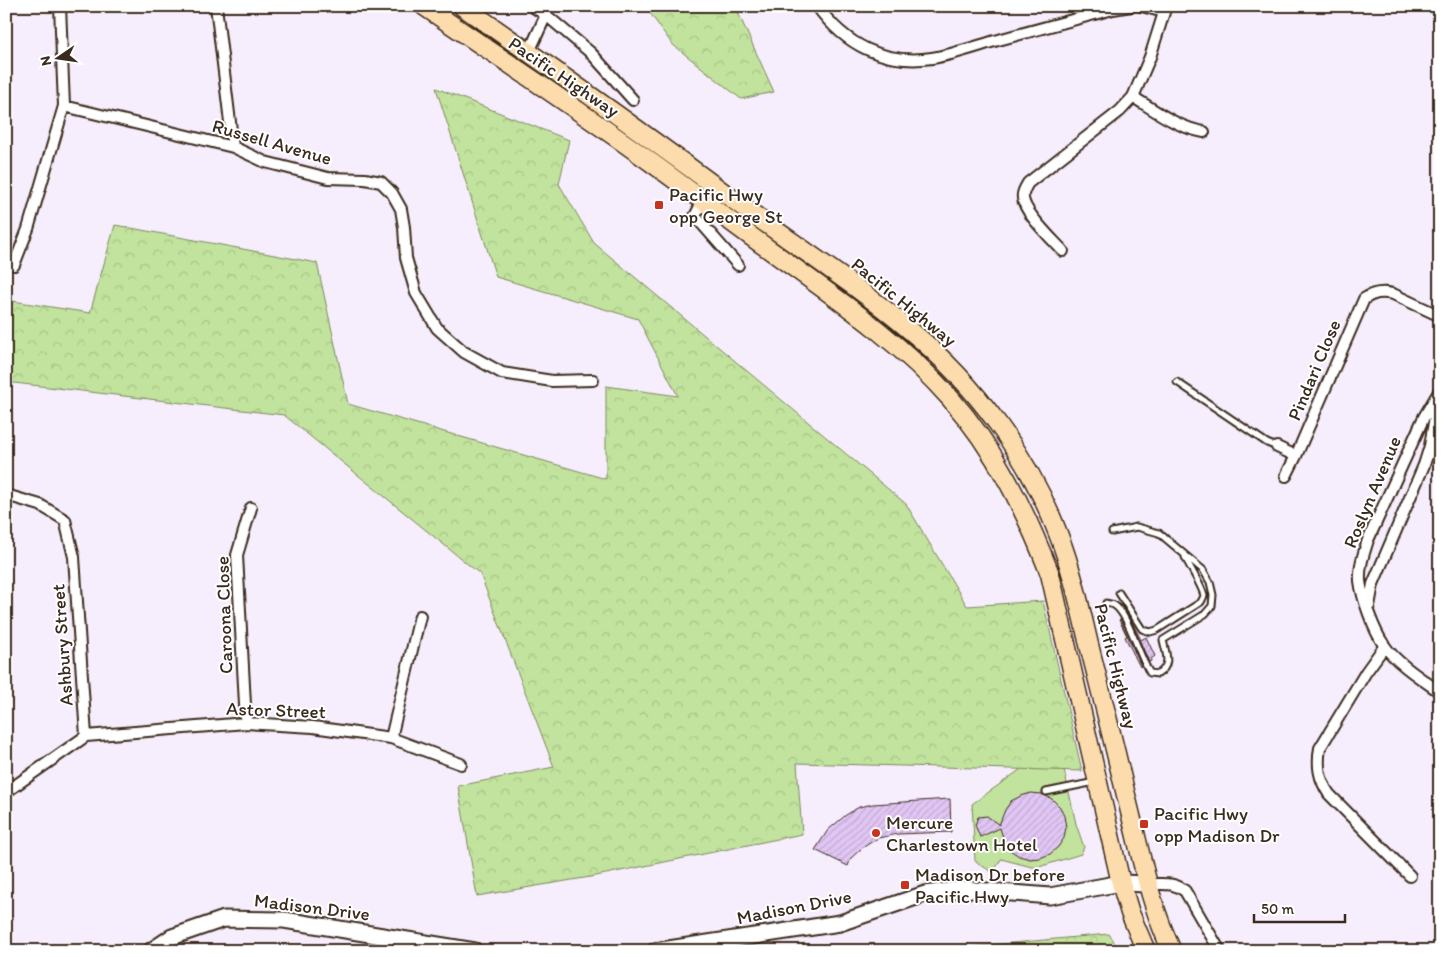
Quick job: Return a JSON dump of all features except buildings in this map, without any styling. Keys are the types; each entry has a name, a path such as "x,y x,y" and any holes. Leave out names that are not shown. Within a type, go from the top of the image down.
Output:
{"highway":[{"name":"Pacific Highway","path":"424,6 651,162 825,291 904,352 931,377 974,427 1015,491 1050,574 1121,883 1130,913 1146,951"},
{"name":"Pacific Highway","path":"462,6 529,52 876,303 949,366 981,402 1012,443 1029,473 1059,537 1076,591 1147,884 1163,932 1172,951"}],"main road":[{"name":"Madison Drive","path":"655,951 840,923 925,894 963,889 1050,896 1121,883 1147,884"},
{"name":"Madison Drive","path":"151,951 172,937 224,919 284,920 475,951"}],"street":[{"path":"14,265 28,229 64,106 60,6"},
{"path":"216,6 233,147"},
{"name":"Pacific Highway","path":"532,6 547,11 591,53 633,100"},
{"path":"817,6 828,20 855,44 876,53 899,58 932,58 1113,9 1131,6"},
{"path":"1063,251 1029,212 1023,199 1024,190 1028,183 1120,111 1133,97 1150,57 1165,9 1142,6"},
{"path":"529,52 547,11"},
{"path":"1133,97 1178,124 1192,130 1204,132"},
{"name":"Russell Avenue","path":"64,106 233,147 265,162 328,178 365,179 381,182 392,193 401,209 406,258 416,293 437,328 464,352 502,373 552,381 594,380"},
{"path":"703,201 695,216 738,265"},
{"name":"Pindari Close","path":"1286,476 1364,299 1370,295 1385,292 1440,316"},
{"name":"Roslyn Avenue","path":"1368,610 1373,584 1424,465 1431,439 1439,391"},
{"name":"Roslyn Avenue","path":"1439,391 1424,417 1368,540 1361,559 1360,581 1375,629 1384,646 1403,664 1440,692"},
{"path":"1277,447 1296,456"},
{"name":"Ashbury Street","path":"6,495 40,505 65,520 74,557 86,736"},
{"name":"Caroona Close","path":"246,723 237,555 251,508"},
{"path":"390,738 420,616"},
{"path":"1384,646 1320,748 1318,762 1321,780 1329,794 1410,876"},
{"name":"Astor Street","path":"86,736 246,723 313,727 390,738 461,764"},
{"path":"6,792 86,736"},
{"path":"1147,884 1178,885 1185,890 1220,951"}],"lane":[{"path":"1177,382 1267,443 1277,447"},
{"path":"1106,604 1114,605 1124,616 1143,663 1150,673 1158,674 1165,670 1167,662 1163,640 1205,614 1212,606 1213,595 1210,582 1203,570 1159,533 1137,527 1112,532"},
{"path":"1119,593 1142,629 1150,632 1157,630 1201,602 1204,596 1203,590 1183,554"},
{"path":"1046,792 1098,781"}],"green space":[{"path":"645,6 735,6 774,92 741,99 672,44"},
{"path":"436,88 569,140 559,184 594,243 906,504 967,606 1043,601 1082,771 797,763 802,834 596,876 477,896 458,786 554,767 480,574 284,415 6,382 6,300 90,313 115,225 317,263 348,404 606,479 606,386 678,396 638,319 496,277"},
{"path":"1061,756 1076,824 1084,847 1081,854 1039,867 1001,859 993,873 975,861 972,804 1038,757"},
{"path":"1109,934 1120,951 926,951"}],"place":[{"name":"Pacific Hwy opp George St","path":"659,205"},
{"name":"Pacific Hwy opp Madison Dr","path":"1144,824"},
{"name":"Mercure Charlestown Hotel","path":"876,833"},
{"name":"Madison Dr before Pacific Hwy","path":"905,885"}]}
